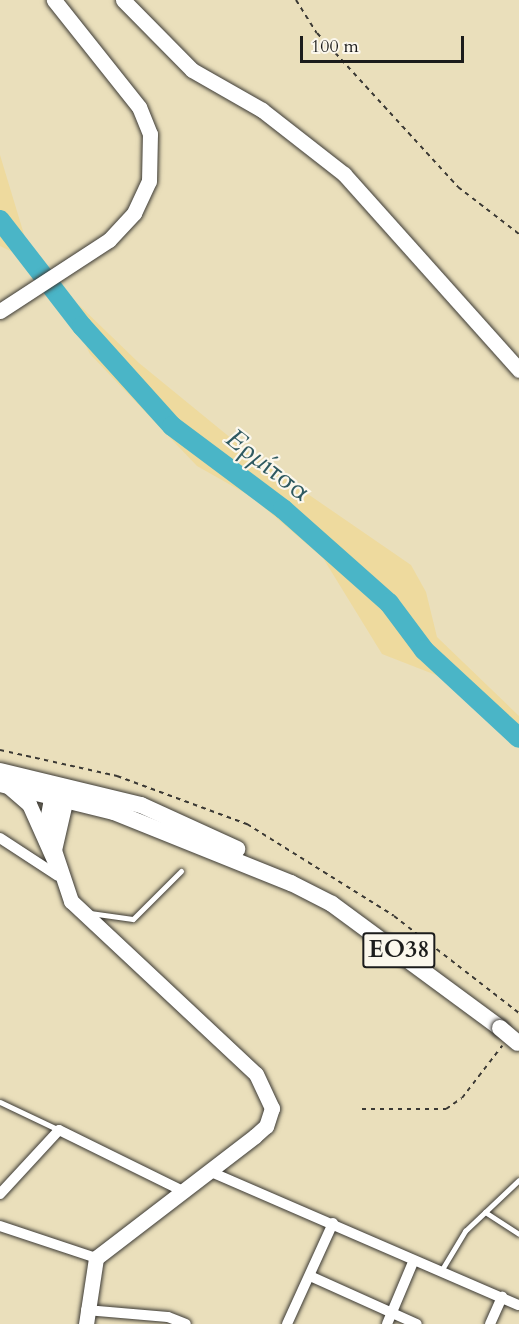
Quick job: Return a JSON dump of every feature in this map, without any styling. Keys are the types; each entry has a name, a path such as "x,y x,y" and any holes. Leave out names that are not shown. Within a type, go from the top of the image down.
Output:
{"main road":[{"name":"ΕΟ38","path":"2,780 63,793 184,836 332,904 510,1039"}],"street":[{"path":"0,311 27,291 90,253 124,226 144,195 152,164 150,134 130,92 54,0"},
{"path":"123,0 192,70 262,110 344,174 519,370"},
{"path":"2,780 29,804 57,869 84,915 256,1074 268,1093 272,1108 266,1126 211,1172 96,1258 86,1317 168,1317 186,1324"},
{"path":"44,839 63,793"},
{"path":"57,869 63,793"},
{"path":"0,838 57,869"},
{"path":"0,1194 59,1130 183,1191"},
{"path":"211,1172 333,1223 413,1262 519,1305"},
{"path":"287,1324 333,1223"},
{"path":"0,1226 96,1258"},
{"path":"387,1324 413,1262"},
{"path":"310,1276 417,1324"},
{"path":"490,1324 501,1298"}],"lane":[{"path":"84,915 133,920 181,871"},
{"path":"0,1102 59,1130"},
{"path":"440,1272 465,1231 519,1180"},
{"path":"485,1212 519,1234"}],"path":[{"path":"296,0 317,33 458,187 519,234"},
{"path":"0,750 126,779 247,824 394,916 519,1013"},
{"path":"362,1109 446,1109 462,1098 510,1039"}],"sand":[{"path":"0,155 26,241 19,255 0,246"},
{"path":"79,305 139,363 254,457 411,565 426,592 437,637 519,716 519,747 441,677 382,654 323,558 252,497 197,466 90,354 81,336"}],"waterway":[{"name":"Ερμίτσα","path":"0,220 82,326 172,426 283,509 389,603 424,650 519,738"}]}
